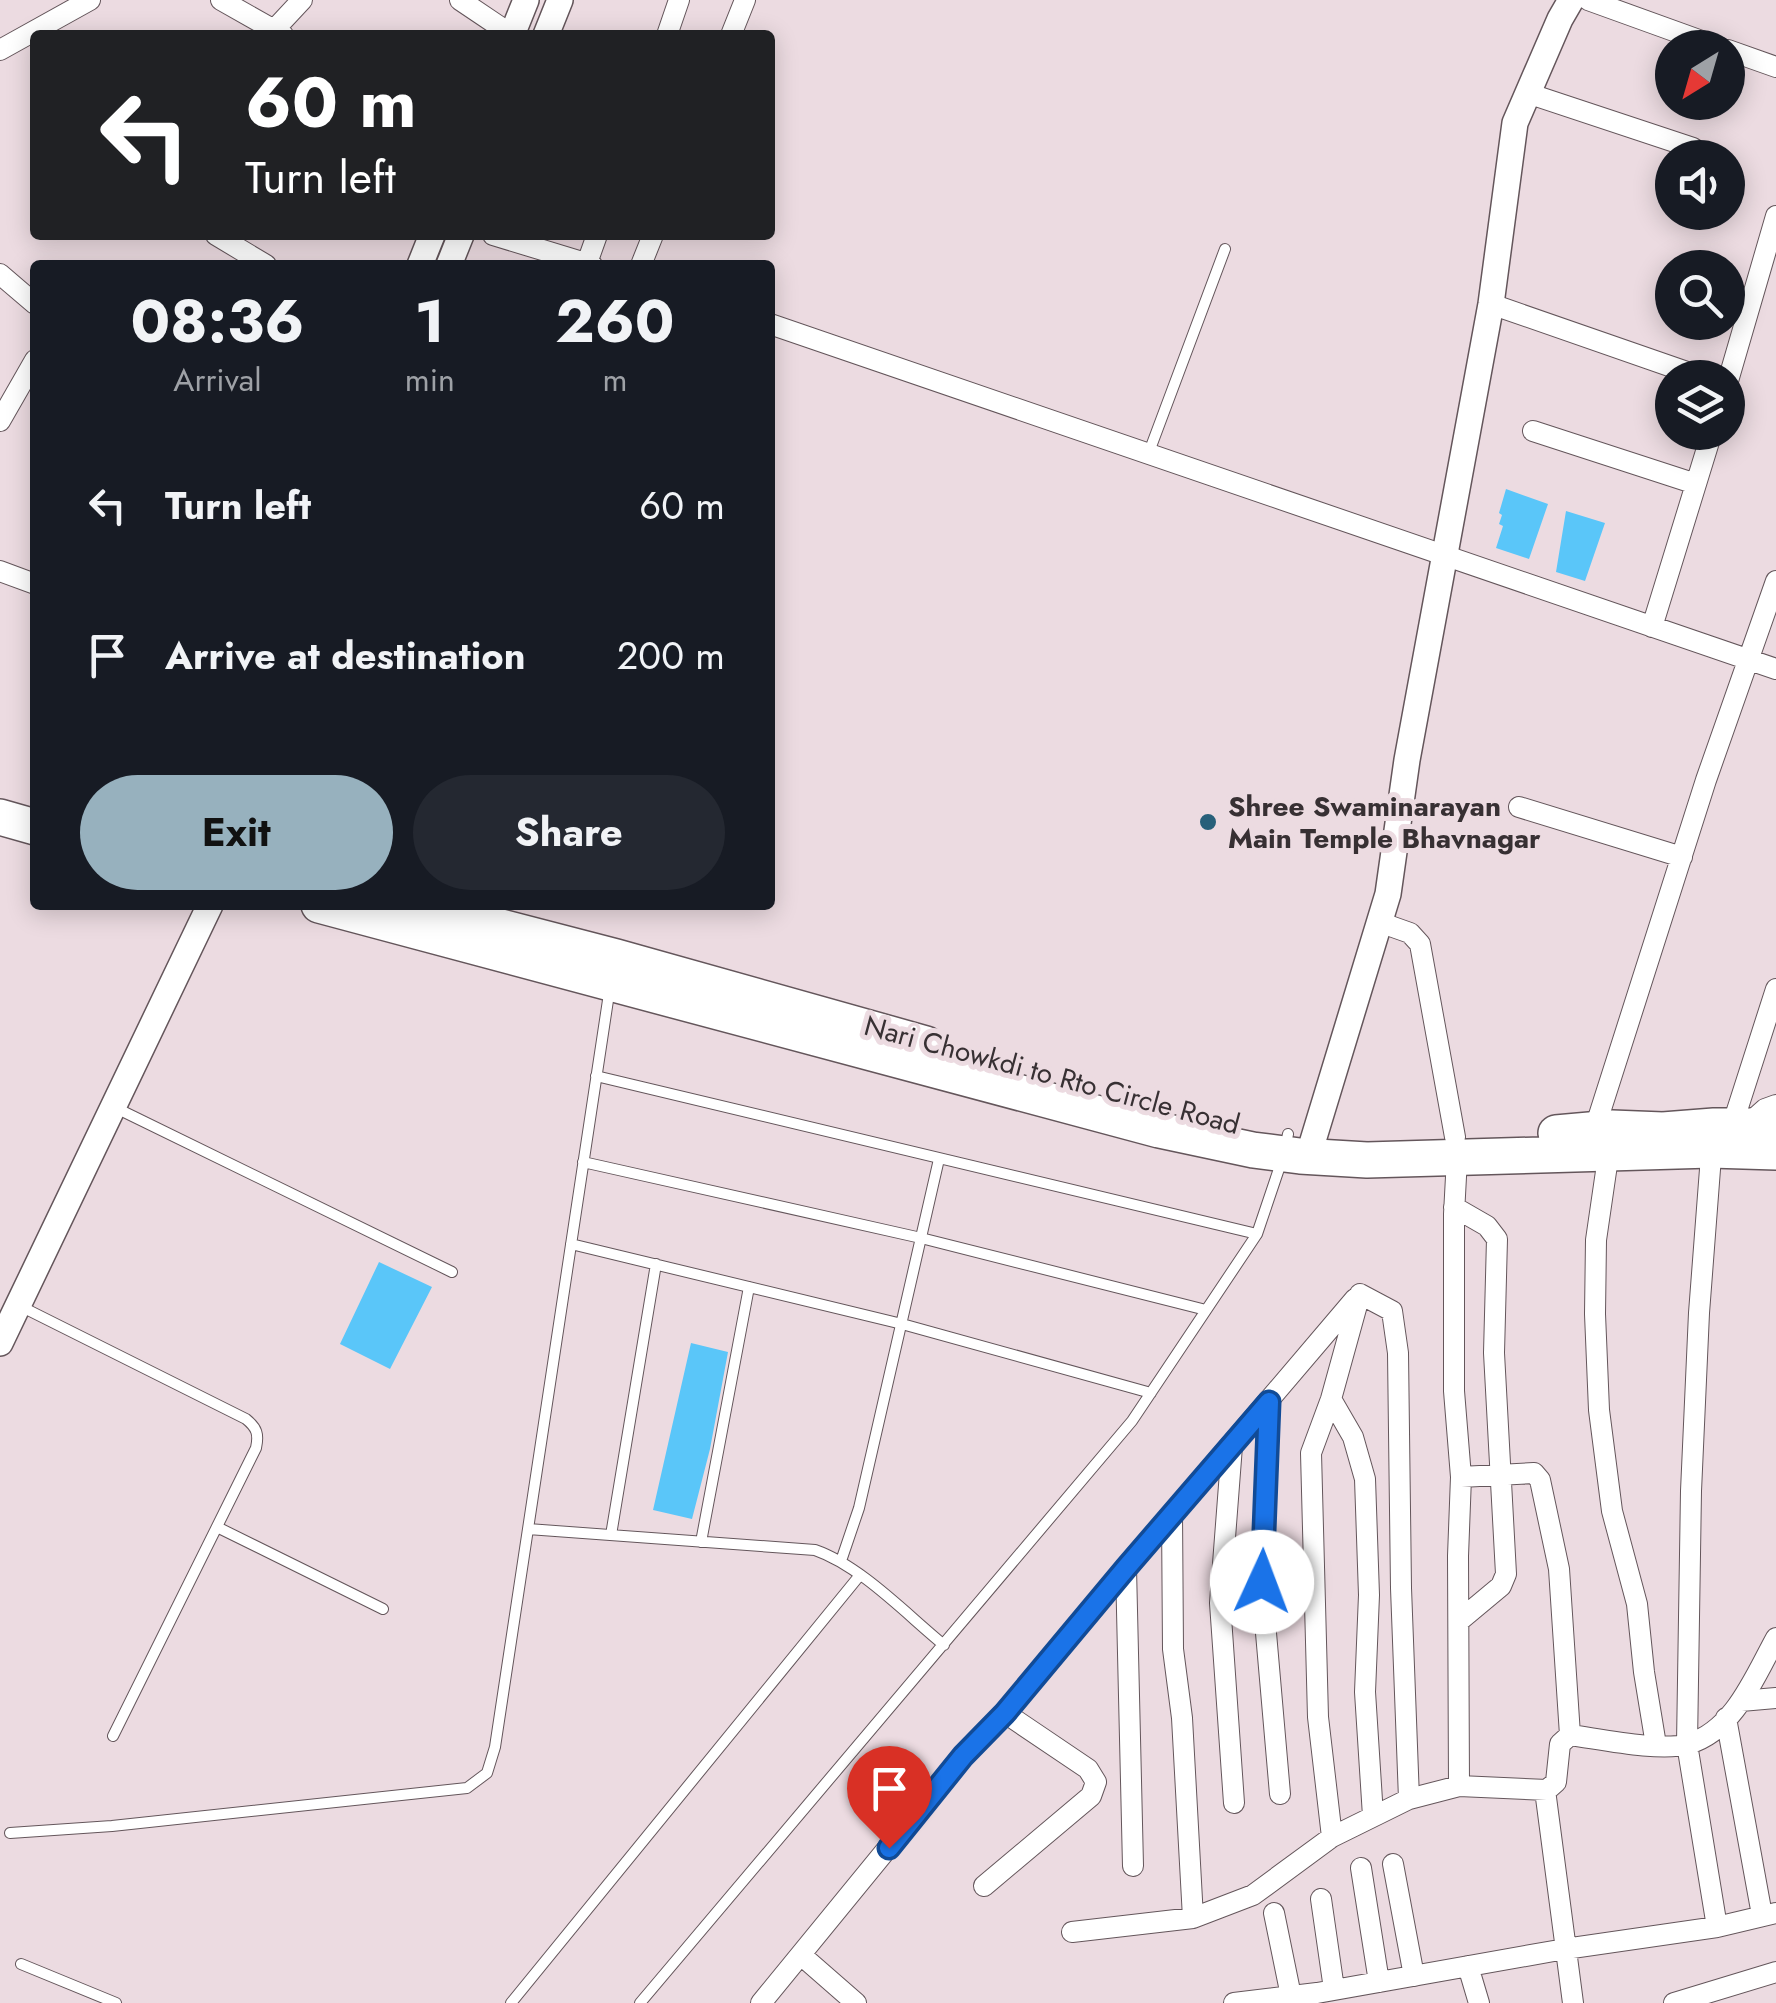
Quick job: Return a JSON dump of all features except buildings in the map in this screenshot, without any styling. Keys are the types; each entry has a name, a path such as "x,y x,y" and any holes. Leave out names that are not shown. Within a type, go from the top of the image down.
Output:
{"highway":[{"path":"0,796 30,804"},
{"path":"0,817 30,826"},
{"path":"342,910 613,970"},
{"name":"Nari Chowkdi to Rto Circle Road","path":"431,910 613,970 1299,1146 1456,1148 1605,1138 1662,1130 1749,1130"}],"street":[{"path":"36,30 90,0"},
{"path":"221,0 274,30"},
{"path":"280,30 302,0"},
{"path":"460,0 505,30"},
{"path":"514,30 526,0"},
{"path":"555,30 560,0"},
{"path":"669,30 679,0"},
{"path":"734,30 745,0"},
{"path":"1299,1146 1388,894 1407,760 1491,304 1515,124 1572,0"},
{"path":"1588,0 1671,30"},
{"path":"0,50 30,33"},
{"path":"1745,56 1776,67"},
{"path":"1527,93 1669,140"},
{"path":"1734,360 1776,216"},
{"path":"224,240 258,260"},
{"path":"510,240 576,260"},
{"path":"0,274 30,300"},
{"path":"1491,304 1655,361"},
{"path":"775,326 1776,669"},
{"path":"0,420 30,369"},
{"path":"1533,431 1696,484"},
{"path":"1652,628 1706,450"},
{"path":"0,572 30,582"},
{"path":"1656,1746 1638,1604 1612,1511 1599,1410 1596,1240 1605,1138 1682,857 1776,581"},
{"path":"1518,807 1682,857"},
{"path":"0,1343 208,910"},
{"path":"1379,922 1410,932 1420,944 1456,1148 1454,1391 1460,1477 1459,1786"},
{"path":"1717,1927 1687,1744 1699,1313 1749,1130 1776,989"},
{"path":"1454,1207 1487,1226 1497,1239 1494,1353 1506,1574 1501,1586 1459,1622"},
{"path":"1332,1837 1318,1717 1311,1453 1331,1400 1360,1294"},
{"path":"761,2003 955,1766 1005,1713 1360,1294"},
{"path":"1360,1294 1392,1311 1398,1353 1409,1799"},
{"path":"1331,1400 1353,1437 1365,1479 1365,1692 1374,1816"},
{"path":"1269,1402 1262,1587 1280,1794"},
{"path":"1232,1446 1220,1604 1234,1802"},
{"path":"1460,1477 1534,1473 1540,1480 1559,1569 1565,1739 1551,1786 1565,1950 1574,2003"},
{"path":"1172,1514 1174,1648 1182,1718 1192,1918"},
{"path":"1126,1568 1134,1866"},
{"path":"1565,1739 1656,1746 1687,1744 1717,1728 1741,1701 1776,1638"},
{"path":"1741,1701 1776,1698"},
{"path":"984,1886 1091,1796 1096,1782 1088,1769 1005,1713"},
{"path":"1234,2003 1285,1999 1717,1927 1769,1914 1726,1718"},
{"path":"1072,1932 1192,1918 1253,1896 1332,1837 1409,1799 1459,1786 1551,1786"},
{"path":"1392,1864 1414,1976"},
{"path":"1361,1868 1379,1982"},
{"path":"1320,1900 1334,1990"},
{"path":"1274,1913 1285,1999"},
{"path":"801,1956 856,2003"},
{"path":"1468,1966 1479,2003"},
{"path":"1674,2003 1776,1972"}],"lane":[{"path":"1149,452 1226,249"},
{"path":"10,1832 112,1826 468,1788 487,1773 496,1748 613,970"},
{"path":"596,1076 1257,1234"},
{"path":"115,1107 452,1272"},
{"path":"640,2003 1120,1437 1257,1234 1299,1146"},
{"path":"841,1561 859,1508 940,1159"},
{"path":"583,1162 921,1238 1206,1310"},
{"path":"571,1244 902,1324 1151,1393"},
{"path":"611,1536 656,1264"},
{"path":"701,1542 749,1287"},
{"path":"18,1305 246,1419 259,1436 113,1736"},
{"path":"216,1527 383,1609"},
{"path":"528,1529 815,1550 841,1561 944,1645"},
{"path":"511,2003 860,1575"},
{"path":"20,1964 116,2003"}],"place":[{"name":"Shree Swaminarayan Main Temple Bhavnagar","path":"1208,822"}],"route":[{"path":"889,1848 963,1756 1005,1713 1269,1402 1262,1582"}]}
